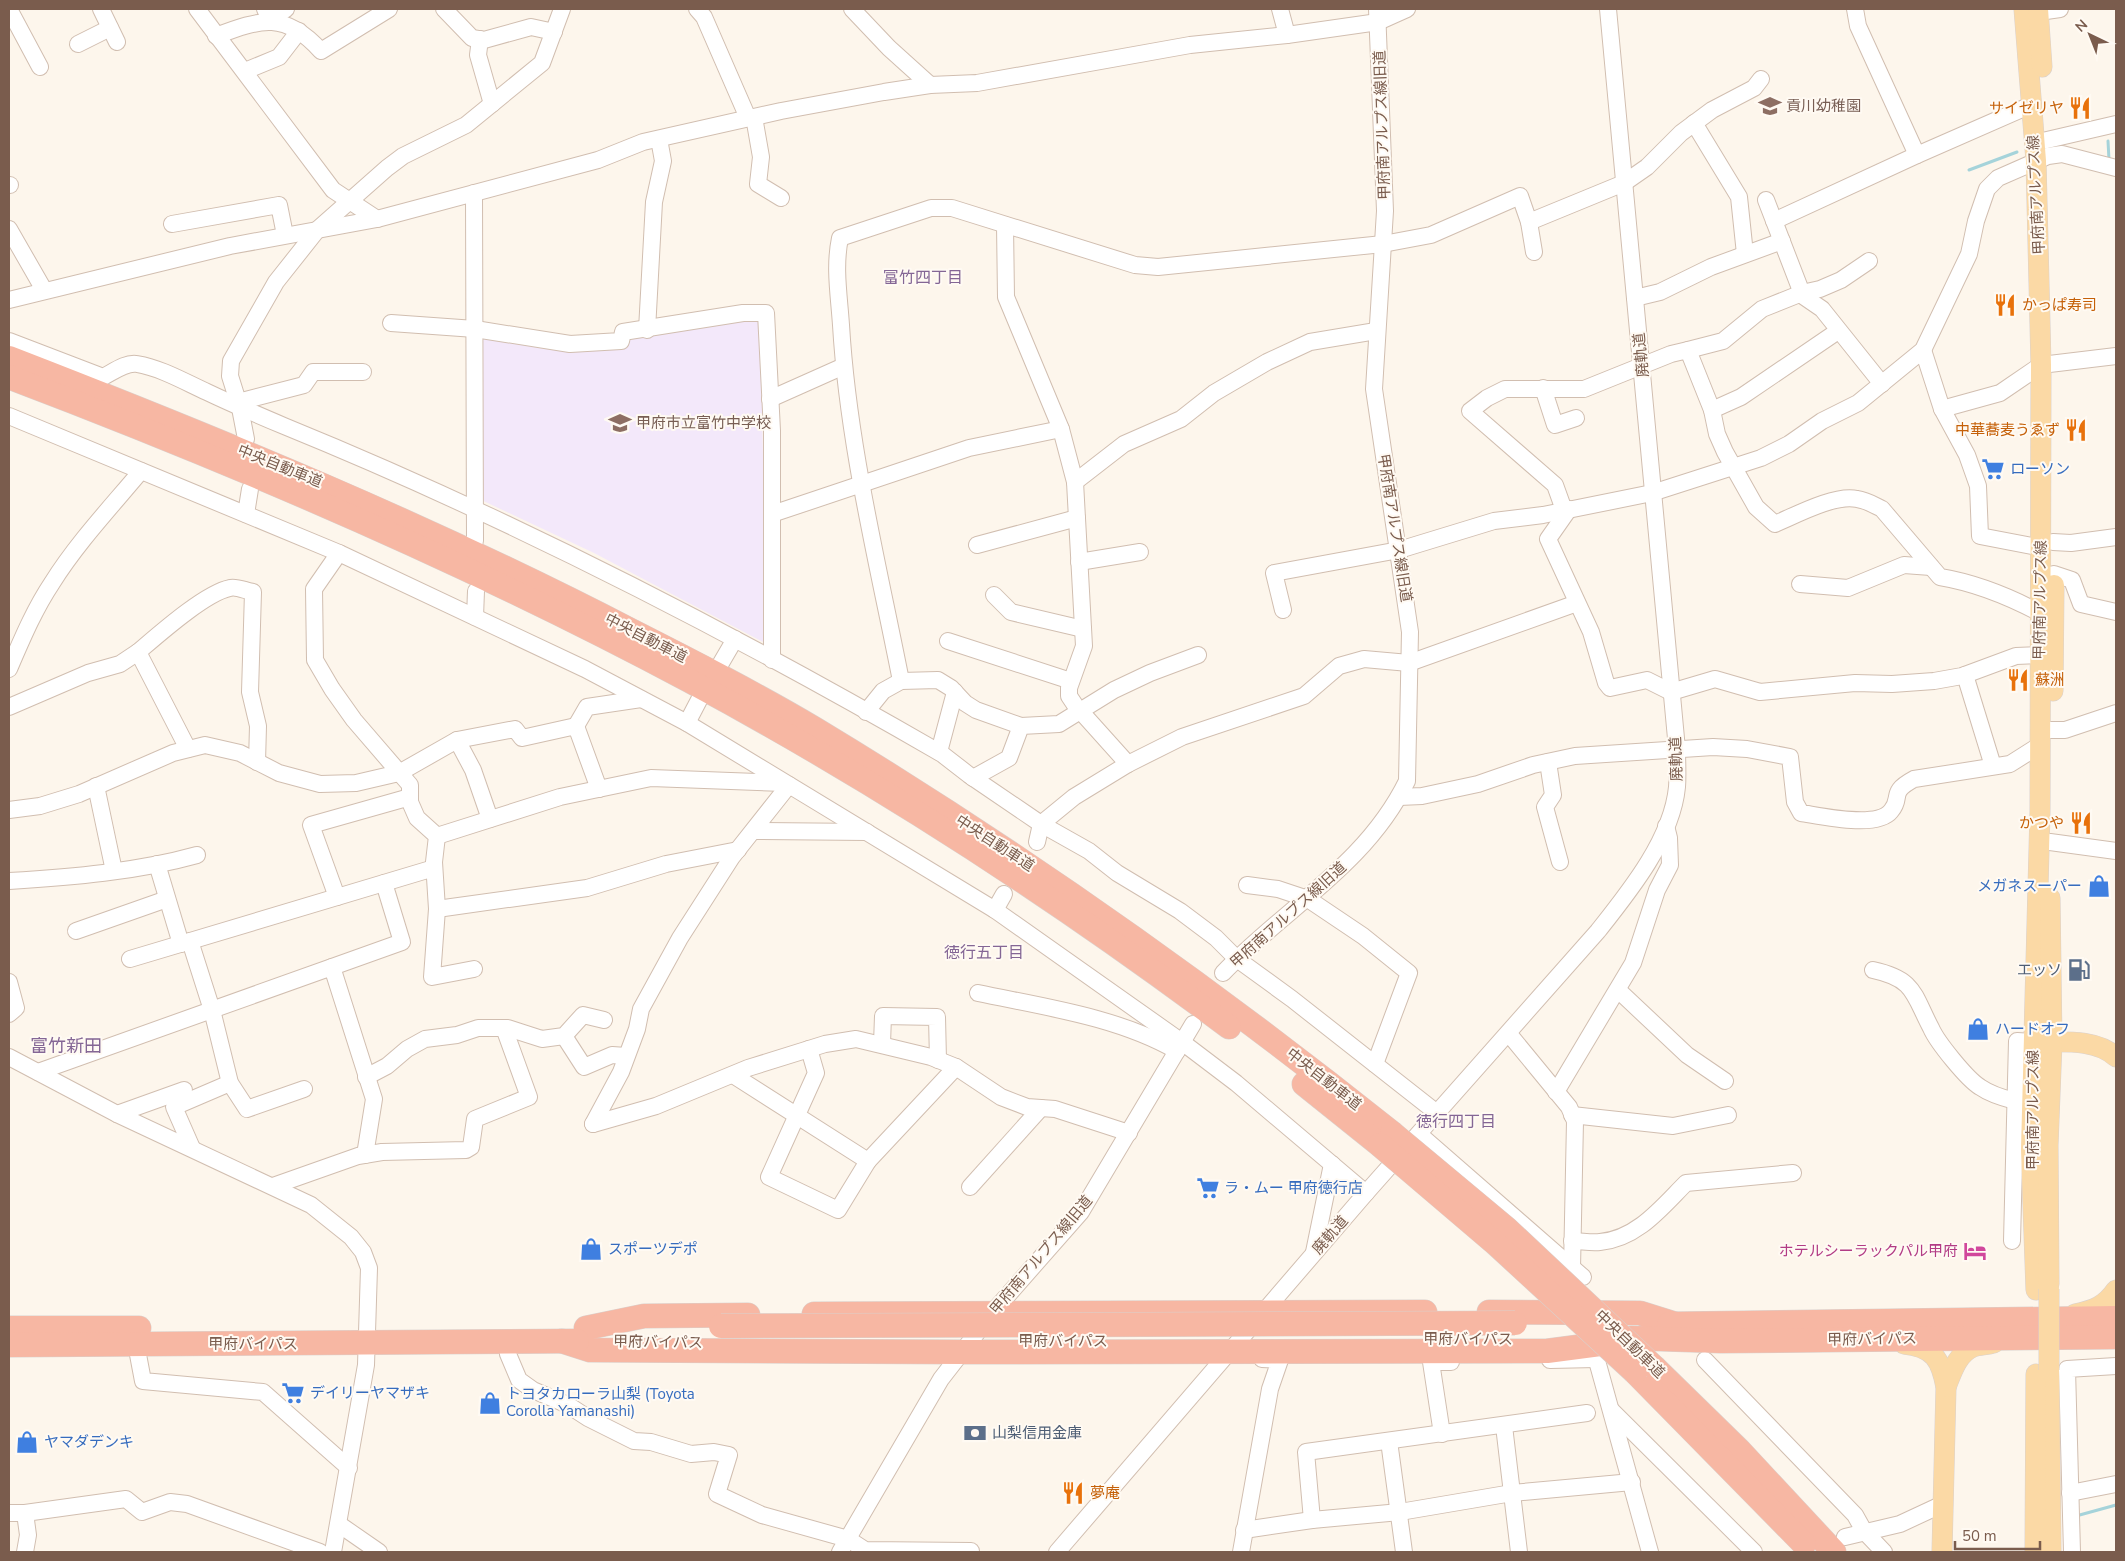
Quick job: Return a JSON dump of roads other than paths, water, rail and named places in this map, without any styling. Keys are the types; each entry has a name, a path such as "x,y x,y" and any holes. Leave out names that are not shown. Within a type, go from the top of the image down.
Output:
{"highway":[{"name":"中央自動車道","path":"9,358 327,485 456,544 640,635 813,728 1057,883 1172,964 1386,1139 1495,1243 1739,1450 1840,1545"},
{"name":"中央自動車道","path":"9,377 140,427 316,502 571,620 690,681 926,818 1047,897 1170,983 1287,1071 1386,1139"},
{"path":"586,1328 644,1316 1265,1311 1640,1313 1675,1324"},
{"name":"甲府バイパス","path":"9,1328 562,1341 722,1334 1513,1330 1675,1324 2116,1318"},
{"name":"甲府バイパス","path":"9,1345 136,1344 586,1328 722,1334"},
{"name":"甲府バイパス","path":"1513,1330 1721,1341 2016,1336 2116,1337"},
{"path":"562,1341 590,1350 1227,1354 1594,1352 1646,1338"},
{"name":"中央自動車道","path":"1645,1370 1812,1552"}],"main road":[{"name":"甲府南アルプス線","path":"2034,10 2031,105 2041,150"},
{"name":"甲府南アルプス線","path":"2034,10 2041,150 2047,365 2048,545 2040,613 2039,655 2050,842 2042,1042"},
{"name":"甲府南アルプス線","path":"2048,545 2054,574 2044,735 2042,1042 2048,1145 2042,1290 2050,1552"},
{"path":"2042,1042 2104,1047 2116,1057"},
{"path":"2056,1318 2091,1311 2104,1305 2116,1290"},
{"path":"1946,1387 1953,1368 1962,1355 1973,1348 2016,1336"},
{"path":"1721,1341 1782,1347 1917,1346 1927,1350 1940,1364 1946,1387 1942,1552"},
{"name":"甲府南アルプス線","path":"2034,1552 2043,1370"}],"street":[{"path":"9,9 40,67"},
{"path":"78,44 113,35 101,9"},
{"path":"197,9 333,190 377,219"},
{"path":"216,36 267,14 286,9"},
{"path":"267,14 310,39 321,51 389,9"},
{"path":"444,9 472,38 480,39 531,27 554,32"},
{"path":"246,439 239,405 230,376 231,360 276,282 318,229 403,156 466,125 542,63 562,9"},
{"path":"697,9 716,42 751,118 761,157 758,184 781,198"},
{"path":"1280,9 1287,35"},
{"path":"9,300 230,246 377,219 518,179 598,160 643,142 842,98 930,85 976,83 1190,45 1287,35 1407,9"},
{"name":"廃軌道","path":"1057,1552 1366,1193 1509,1034 1625,897 1644,868 1666,826 1676,788 1677,749 1652,493 1643,367 1608,9"},
{"path":"1854,9 1858,26 1917,155"},
{"path":"2034,10 2060,9"},
{"path":"855,10 889,48 930,85"},
{"name":"甲府南アルプス線旧道","path":"1223,973 1350,860 1399,797 1407,781 1410,632 1374,389 1376,331 1384,244 1384,178 1377,15"},
{"path":"245,71 279,57 299,32"},
{"path":"480,39 478,55 492,104"},
{"path":"1529,222 1624,183 1647,167 1694,123 1712,110 1754,88 1761,79"},
{"path":"1774,222 1917,155 2031,105"},
{"path":"1694,123 1739,197 1745,254"},
{"path":"1283,610 1274,572 1398,550 1494,521 1543,515 1652,493 1761,458 1789,444 1822,421 1858,403 1923,350 1969,254 1976,221 1987,188 1998,178 2041,150 2116,124"},
{"path":"648,330 654,202 663,161 659,139"},
{"path":"2041,150 2116,168"},
{"path":"474,193 475,541"},
{"path":"901,681 863,484 844,366 836,268 840,238 931,208 952,208 1136,265 1158,267 1384,244 1431,235 1520,196 1529,222 1534,252"},
{"path":"1766,200 1802,293 1810,302 1822,309 1882,384"},
{"path":"172,224 278,205 285,236"},
{"path":"1005,225 1006,297 1061,428 1075,482 1084,646 1069,696 1079,711 1128,764"},
{"path":"9,229 44,290"},
{"path":"1635,298 1660,292 1711,267 1782,241"},
{"path":"1566,509 1555,485 1470,411 1487,398 1505,389 1584,389 1643,367 1671,354 1723,341 1762,309 1841,280 1869,261"},
{"path":"391,323 475,329 570,344 621,341 622,332 648,330 743,313 766,313 772,514 772,660"},
{"path":"1075,482 1124,444 1181,419 1214,393 1267,362 1310,342 1376,331"},
{"path":"1712,410 1741,397 1838,331"},
{"path":"9,341 103,377 121,367 136,364 175,377 387,468 476,509 734,639 939,752 973,778 1041,824 1089,851 1117,874 1180,912 1216,938 1237,959 1436,1113"},
{"path":"1688,350 1712,410 1717,434 1733,467 1756,507 1775,524 1843,498 1856,498 1882,509 1940,577 1961,580 1987,589 2040,613"},
{"path":"1923,350 1942,409 1967,455 1978,486 1980,536 2048,545 2116,537"},
{"path":"1942,409 2000,393 2047,365 2077,359 2116,356"},
{"path":"770,399 844,366"},
{"path":"239,405 304,385 313,372 362,372"},
{"path":"1543,388 1555,425 1576,418"},
{"path":"9,416 339,553 585,669 687,723 995,910 1180,1046 1236,1083 1366,1193"},
{"path":"772,514 969,448 1061,428"},
{"path":"9,669 29,622 52,582 86,537 141,471"},
{"path":"246,514 250,489"},
{"path":"1566,509 1548,539 1591,632 1606,683 1610,688 1647,680 1671,692 1715,679 1760,692 1855,683 1892,684 1934,681 1965,674 2016,656 2039,655"},
{"path":"976,545 1077,518"},
{"path":"1080,562 1140,552"},
{"path":"339,553 314,590 316,660 332,689 354,720 410,785 410,797 417,818 437,836"},
{"path":"1800,584 1848,588 1904,565 1931,567"},
{"path":"2054,574 2072,580 2082,604 2116,612"},
{"path":"9,707 88,673 120,664 138,652 175,621 231,587 253,592 250,692 258,726 258,762"},
{"path":"475,617 476,591"},
{"path":"994,595 1011,612 1083,630"},
{"path":"1037,842 1041,824 1074,797 1128,764 1182,737 1304,696 1339,666 1364,659 1409,663 1577,603"},
{"path":"720,664 734,639"},
{"path":"948,641 1072,681"},
{"path":"138,652 188,749"},
{"path":"866,712 883,691 901,681 938,680 976,710 1021,726 1059,724 1079,711 1150,673 1198,655"},
{"path":"1965,674 1993,766"},
{"path":"939,752 955,692"},
{"path":"9,810 40,806 96,786 173,753 205,745 240,754 279,773 320,784 356,783 399,772 457,740 515,730 522,738 576,726 587,707 641,699"},
{"path":"687,723 700,700"},
{"path":"1399,797 1422,796 1478,784 1548,762 1576,756 1713,746 1747,749 1790,757 1795,802 1801,813 1840,820 1874,820 1887,816 1893,809 1896,794 1902,785 1914,779 2010,764 2044,735 2116,713"},
{"path":"576,726 599,789"},
{"path":"973,778 1009,758 1021,726"},
{"path":"457,740 473,770 490,819"},
{"path":"1548,762 1553,795 1545,807 1560,862"},
{"path":"437,836 560,797 651,778 787,784"},
{"path":"787,784 754,831 738,850 680,938 641,1009 637,1029 626,1056 593,1124 656,1106 733,1075 809,1049 856,1039 882,1044 938,1060 956,1068 1001,1097 1027,1107 1055,1109 1129,1133"},
{"path":"96,786 114,871"},
{"path":"337,897 311,825 410,797"},
{"path":"1556,1092 1633,964 1657,890 1670,865 1669,838 1666,826"},
{"path":"754,831 867,832"},
{"path":"437,836 434,868 437,910 432,977 474,969"},
{"path":"2050,842 2116,851"},
{"path":"437,910 587,888 666,864 738,850"},
{"path":"9,881 114,871 197,855"},
{"path":"157,864 167,899 212,1010 230,1083 247,1109 304,1089"},
{"path":"130,959 434,868"},
{"path":"38,1072 402,942 384,883"},
{"path":"1247,885 1278,889 1308,899 1363,936 1409,973 1375,1064"},
{"path":"995,910 1004,894"},
{"path":"76,931 167,899"},
{"path":"332,968 374,1098 365,1154"},
{"path":"1873,970 1902,980 1914,992 1931,1030 1965,1074 1979,1087 2015,1101"},
{"path":"9,982 16,1008 9,1014"},
{"path":"1618,990 1687,1055 1725,1080"},
{"path":"978,993 1073,1014 1142,1033 1180,1046"},
{"path":"366,1076 387,1066 407,1049 426,1039 457,1034 478,1028 504,1028 542,1039 564,1036 583,1015 604,1020"},
{"path":"882,1044 883,1016 937,1017 938,1060"},
{"name":"甲府南アルプス線旧道","path":"844,1546 941,1379 993,1312 1081,1212 1193,1024"},
{"path":"273,1186 365,1154 466,1150 471,1147 475,1119 529,1097 504,1028"},
{"path":"1418,1134 1577,1272 1572,1241 1575,1122 1572,1114 1556,1092 1509,1034"},
{"path":"564,1036 584,1067 612,1055 626,1056"},
{"path":"2012,1241 2017,1042 2042,1042"},
{"path":"809,1049 816,1073 769,1177 838,1210 868,1161 956,1068"},
{"path":"9,1057 117,1114 311,1205 352,1237 363,1252 369,1268 366,1365 334,1552"},
{"path":"733,1075 868,1161"},
{"path":"192,1148 174,1107 230,1083"},
{"path":"117,1114 184,1090"},
{"path":"970,1187 1041,1108"},
{"path":"1572,1114 1673,1126 1728,1115"},
{"path":"1314,1254 1332,1164"},
{"path":"1572,1241 1607,1240 1647,1223 1686,1182 1793,1173"},
{"path":"508,1341 508,1354 519,1380 533,1390 568,1405 588,1418 634,1441 650,1442 691,1454 714,1452 729,1456 717,1494 762,1515 844,1546 866,1550 971,1550"},
{"path":"136,1344 143,1381 263,1392 349,1468"},
{"path":"1442,1434 1431,1362 1594,1352 1632,1482 1650,1552"},
{"path":"1227,1354 1280,1360 1270,1389 1241,1552"},
{"path":"1705,1360 1855,1515 1864,1531 1884,1552"},
{"path":"2072,1552 2067,1369 2116,1366"},
{"path":"1611,1410 1754,1552"},
{"path":"1312,1520 1306,1452 1587,1413"},
{"path":"1504,1426 1519,1552"},
{"path":"1389,1441 1404,1552"},
{"path":"1244,1530 1312,1520 1400,1512 1512,1493 1632,1482"},
{"path":"2070,1493 2116,1484"},
{"path":"25,1552 28,1535 17,1513 126,1499 142,1512 170,1502 187,1504 320,1552"},
{"path":"1840,1545 1864,1531 1880,1531 1943,1504"},
{"path":"340,1524 379,1552"}],"waterway":[{"path":"2108,141 2109,160"},
{"path":"1969,170 2017,152"},
{"path":"2076,1516 2116,1505"}],"place":[{"name":"貢川幼稚園","path":"1770,106"},
{"name":"サイゼリヤ","path":"2080,108"},
{"name":"かっぱ寿司","path":"2005,305"},
{"name":"甲府市立富竹中学校","path":"620,423"},
{"name":"中華蕎麦うゑず","path":"2076,430"},
{"name":"ローソン","path":"1993,469"},
{"name":"蘇洲","path":"2018,680"},
{"name":"かつや","path":"2081,823"},
{"name":"メガネスーパー","path":"2099,886"},
{"name":"エッソ","path":"2079,970"},
{"name":"ハードオフ","path":"1978,1029"},
{"name":"ラ・ムー 甲府徳行店","path":"1208,1188"},
{"name":"スポーツデポ","path":"591,1249"},
{"name":"ホテルシーラックパル甲府","path":"1975,1251"},
{"name":"デイリーヤマザキ","path":"293,1393"},
{"name":"トヨタカローラ山梨 (Toyota Corolla Yamanashi)","path":"490,1403"},
{"name":"山梨信用金庫","path":"975,1433"},
{"name":"ヤマダデンキ","path":"27,1442"},
{"name":"夢庵","path":"1073,1493"}],"district":[{"name":"富竹四丁目","path":"923,277"},
{"name":"徳行五丁目","path":"984,952"},
{"name":"富竹新田","path":"66,1046"},
{"name":"徳行四丁目","path":"1456,1121"}]}
